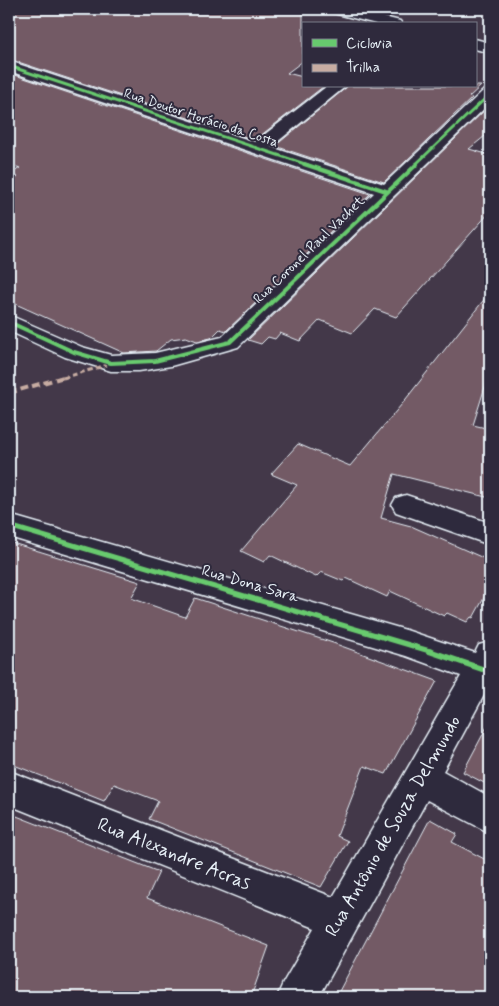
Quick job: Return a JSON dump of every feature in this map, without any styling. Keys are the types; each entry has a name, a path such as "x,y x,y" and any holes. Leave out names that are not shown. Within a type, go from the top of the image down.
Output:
{"street":[{"path":"335,9 388,22"},
{"path":"476,44 490,48"},
{"name":"Rua Doutor Horácio da Costa","path":"11,69 386,191"},
{"path":"257,149 335,88"},
{"name":"Rua Coronel Paul Vachet","path":"9,322 95,360 112,364 172,357 203,351 230,342 386,191 490,94"},
{"path":"406,505 490,534"},
{"name":"Rua Dona Sara","path":"9,526 406,643 486,662"},
{"name":"Rua Antônio de Souza Delmundo","path":"297,997 486,662"},
{"path":"421,778 490,816"},
{"name":"Rua Alexandre Acras","path":"9,788 340,919"}],"building":[{"path":"9,9 303,9 302,62 287,73 302,77 302,88 321,88 255,140 9,59"},
{"path":"9,73 370,194 226,331 220,329 211,338 197,341 186,337 171,339 156,351 124,353 9,301 9,183 18,177 11,174 20,168 9,164"},
{"path":"476,86 481,86 469,97 472,98 384,182 275,146 346,88 476,88"},
{"path":"490,105 490,132 469,149 490,155 490,212 396,317 375,309 352,333 320,320 300,341 280,333 275,339 268,337 261,344 248,340"},
{"path":"490,292 490,371 473,425 490,429 490,498 394,474 381,518 411,526 490,561 490,587 473,618 471,617 467,622 447,613 444,616 390,591 387,597 346,578 343,581 321,572 316,577 270,555 264,562 241,551 297,485 271,474 298,444 350,466 402,404"},
{"path":"9,542 140,582 131,598 185,617 195,598 333,643 437,681 386,774 364,766 337,836 348,841 321,887 149,819 158,801 114,784 104,801 9,763"},
{"path":"490,721 490,786 463,772"},
{"path":"9,813 159,872 147,898 269,946 251,997 9,997"},
{"path":"430,819 457,834 452,842 490,862 490,997 336,997"}],"marked path":[{"path":"9,393 107,365"}],"cycle path":[{"path":"9,66 386,191"},
{"path":"9,322 74,352 111,363 125,364 155,361 187,355 230,342 490,94"},
{"path":"9,526 406,643 482,669"}]}
